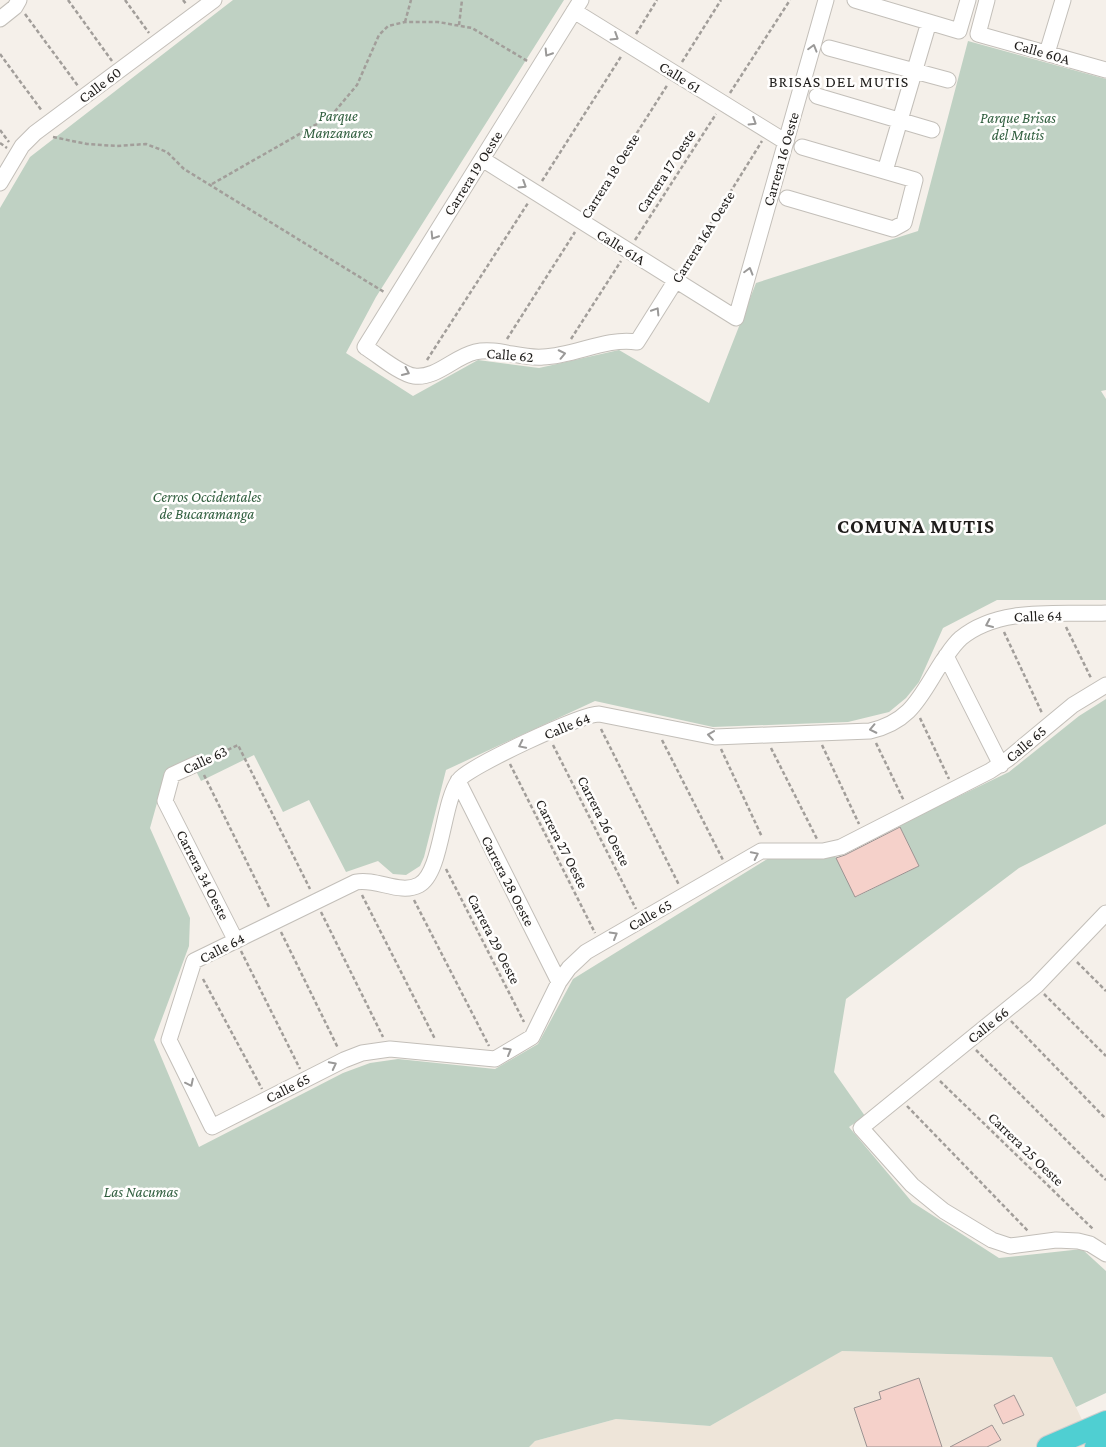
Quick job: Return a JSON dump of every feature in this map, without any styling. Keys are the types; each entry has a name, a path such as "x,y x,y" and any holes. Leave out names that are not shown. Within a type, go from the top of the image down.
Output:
{"highway":[{"path":"1088,1440 1106,1415"},
{"path":"1088,1440 1106,1422"},
{"path":"1048,1447 1088,1440 1106,1442"}],"street":[{"name":"Calle 60","path":"0,183 22,146 35,133 214,0"},
{"name":"Carrera 16 Oeste","path":"736,318 826,0"},
{"path":"855,0 959,31 968,0"},
{"name":"Calle 60A","path":"987,0 978,34 1106,70"},
{"path":"1047,53 1063,0"},
{"path":"0,19 19,2"},
{"name":"Calle 61","path":"577,6 674,74 786,142"},
{"name":"Carrera 19 Oeste","path":"365,347 577,6"},
{"path":"885,171 929,22"},
{"path":"829,48 948,80"},
{"path":"817,96 932,130"},
{"path":"787,198 893,229 904,223 915,180 802,146"},
{"name":"Calle 61A","path":"482,159 736,318"},
{"name":"Carrera 16A Oeste","path":"637,342 676,280"},
{"name":"Calle 62","path":"365,347 408,375 417,376 428,374 474,352 498,352 527,358 561,354 617,341 637,342"},
{"name":"Calle 64","path":"458,781 470,771 504,754 547,733 593,714 715,737 870,731 903,717 914,706 946,656 960,639 998,620 1014,616 1106,613"},
{"path":"946,656 1001,765"},
{"name":"Calle 65","path":"532,1037 559,982 579,957 600,944 728,870 767,850 823,851 841,847 1001,765 1073,705 1102,687"},
{"name":"Calle 63","path":"172,776 198,763"},
{"name":"Carrera 34 Oeste","path":"172,776 165,801 236,941"},
{"path":"407,888 419,885 431,873 458,781"},
{"name":"Carrera 28 Oeste","path":"458,781 559,982"},
{"name":"Calle 64","path":"212,1127 169,1040 194,961 356,882 372,881 393,887 407,888"},
{"name":"Calle 66","path":"1039,1242 1020,1246 1000,1244 944,1210 905,1179 861,1128 1036,986 1106,913"},
{"path":"495,1059 532,1037"},
{"name":"Calle 65","path":"212,1127 362,1053 390,1049 495,1059"},
{"path":"1039,1242 1078,1240 1090,1244 1106,1254"}],"path":[{"path":"68,0 119,70"},
{"path":"125,0 156,42"},
{"path":"405,22 411,0"},
{"path":"459,26 462,0"},
{"name":"Carrera 18 Oeste","path":"498,352 721,0"},
{"name":"Carrera 17 Oeste","path":"561,354 790,0"},
{"path":"19,2 85,96"},
{"path":"212,184 332,116 357,85 379,35 388,26 405,22 438,22 472,28 538,68"},
{"path":"0,54 50,122"},
{"name":"Carrera 16A Oeste","path":"676,280 768,131"},
{"path":"35,133 87,144 117,146 146,144 167,152 184,168 395,299"},
{"path":"1060,614 1102,687"},
{"path":"998,620 1048,726"},
{"path":"914,706 954,789"},
{"path":"593,714 684,895"},
{"path":"654,724 728,870"},
{"path":"870,731 909,812"},
{"name":"Carrera 26 Oeste","path":"547,733 642,920"},
{"path":"816,733 864,835"},
{"path":"764,735 823,851"},
{"path":"715,737 767,850"},
{"name":"Calle 63","path":"198,763 238,745"},
{"name":"Carrera 27 Oeste","path":"504,754 600,944"},
{"name":"Carrera 29 Oeste","path":"437,850 532,1037"},
{"path":"356,882 442,1054"},
{"path":"407,888 495,1059"},
{"path":"236,941 306,1079"},
{"path":"1069,953 1106,991"},
{"path":"194,961 267,1099"},
{"path":"1036,986 1106,1056"},
{"path":"1003,1013 1106,1119"},
{"path":"968,1041 1106,1180"},
{"name":"Carrera 25 Oeste","path":"930,1072 1099,1235"},
{"path":"899,1098 1039,1242"}],"shaded area":[{"path":"841,1351 1052,1357 1095,1447 526,1447 535,1441 616,1419 710,1426"}],"green space":[{"path":"233,0 564,0 376,297 346,353 413,396 478,360 539,368 619,350 709,403 756,283 918,231 968,41 1106,79 1106,390 1101,391 1106,399 1106,600 997,600 943,628 919,682 906,698 889,712 848,722 713,727 595,701 446,770 424,857 420,866 406,875 393,874 378,861 346,872 309,800 283,812 254,755 201,781 190,759 166,771 150,828 190,918 189,946 154,1040 199,1147 343,1073 370,1063 398,1059 495,1069 538,1044 573,979 769,858 835,856 856,897 919,866 899,825 1009,772 1079,716 1106,699 1106,824 1019,868 846,999 834,1072 865,1116 849,1127 912,1202 999,1258 1082,1249 1106,1271 1106,1393 1076,1407 1052,1357 842,1351 710,1426 616,1419 535,1441 529,1447 0,1447 0,208 30,157"}],"building":[{"path":"900,827 919,866 855,897 836,858"},
{"path":"919,1378 942,1447 867,1447 854,1408 881,1399 879,1392"},
{"path":"1014,1395 1024,1415 1003,1424 994,1405"},
{"path":"992,1425 1001,1440 987,1447 950,1447"}],"district":[{"name":"BRISAS DEL MUTIS","path":"839,81"},
{"name":"COMUNA MUTIS","path":"916,526"}],"park label":[{"name":"Parque Manzanares","path":"338,124"},
{"name":"Parque Brisas del Mutis","path":"1018,126"},
{"name":"Cerros Occidentales de Bucaramanga","path":"207,506"},
{"name":"Las Nacumas","path":"141,1192"}]}
